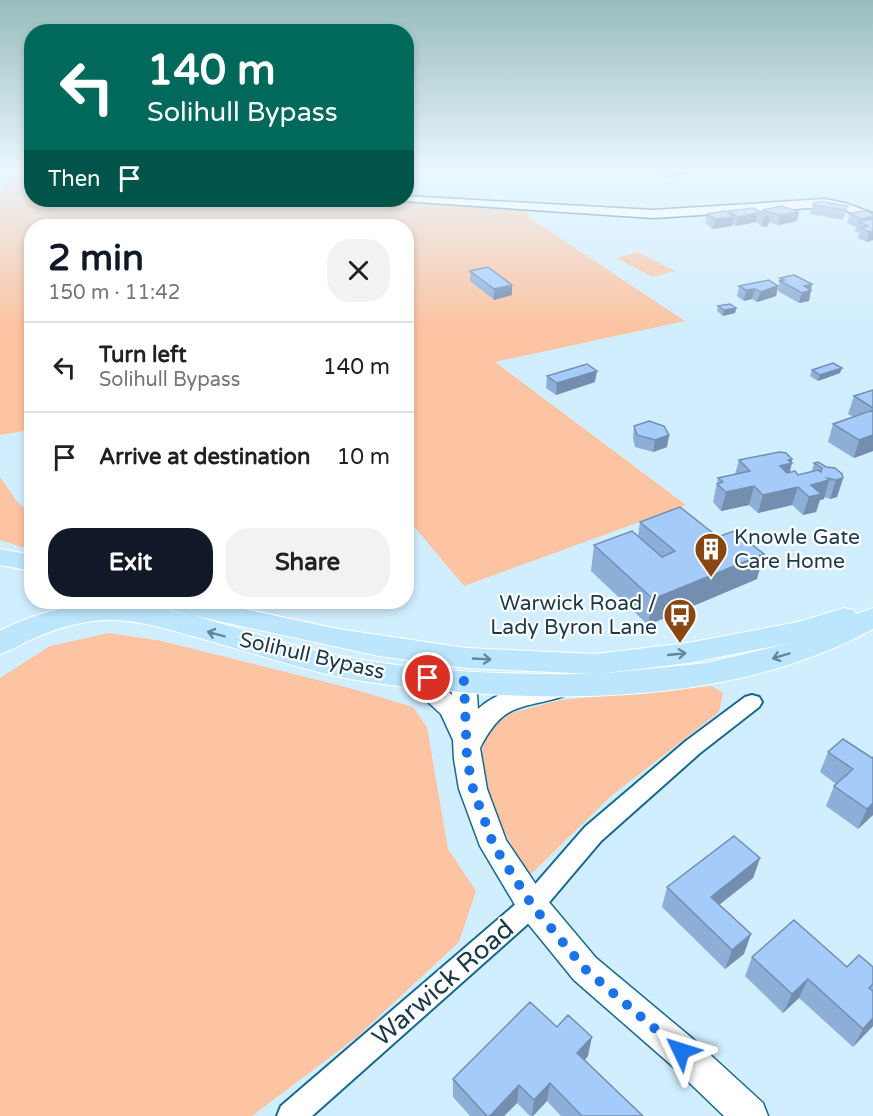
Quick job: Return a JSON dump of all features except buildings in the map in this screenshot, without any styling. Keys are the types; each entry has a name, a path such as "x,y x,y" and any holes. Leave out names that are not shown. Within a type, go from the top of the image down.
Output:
{"main road":[{"path":"0,557 24,562"},
{"name":"Solihull Bypass","path":"0,644 38,625 63,618 108,611 151,616 328,663 367,671 406,662 466,658 595,664 688,653 801,631 873,608"},
{"name":"Solihull Bypass","path":"204,609 262,622"},
{"name":"Solihull Bypass","path":"406,662 464,681 603,686 727,670 819,644 873,617"},
{"path":"262,622 338,639 406,662"},
{"path":"262,622 301,640 387,659 443,667 455,671 464,681"}],"street":[{"path":"406,662 427,687 452,709 467,748"},
{"path":"464,681 467,748 473,789 494,846 532,905 585,969 681,1051 750,1116"},
{"path":"467,748 479,722 489,711 511,699 571,686"},
{"name":"Warwick Road","path":"291,1116 532,905 593,834 693,747 752,702"}],"shaded area":[{"path":"0,223 24,223 24,431 0,435"},
{"path":"414,223 538,223 685,321 495,362 686,505 464,586 414,526"},
{"path":"638,252 675,271 652,277 616,258"},
{"path":"0,477 24,508 24,547 0,540"},
{"path":"109,633 162,641 357,690 413,707 427,727 448,849 476,891 459,942 358,1036 252,1116 0,1116 0,678 50,646"},
{"path":"712,686 723,693 719,712 610,797 528,877 479,781 484,734 503,715 560,700"}],"place":[{"name":"Knowle Gate Care Home","path":"711,578"},
{"name":"Warwick Road / Lady Byron Lane","path":"680,644"}],"route":[{"path":"428,678 464,681 467,759 473,789 494,846 532,905 585,969 681,1051"}]}
